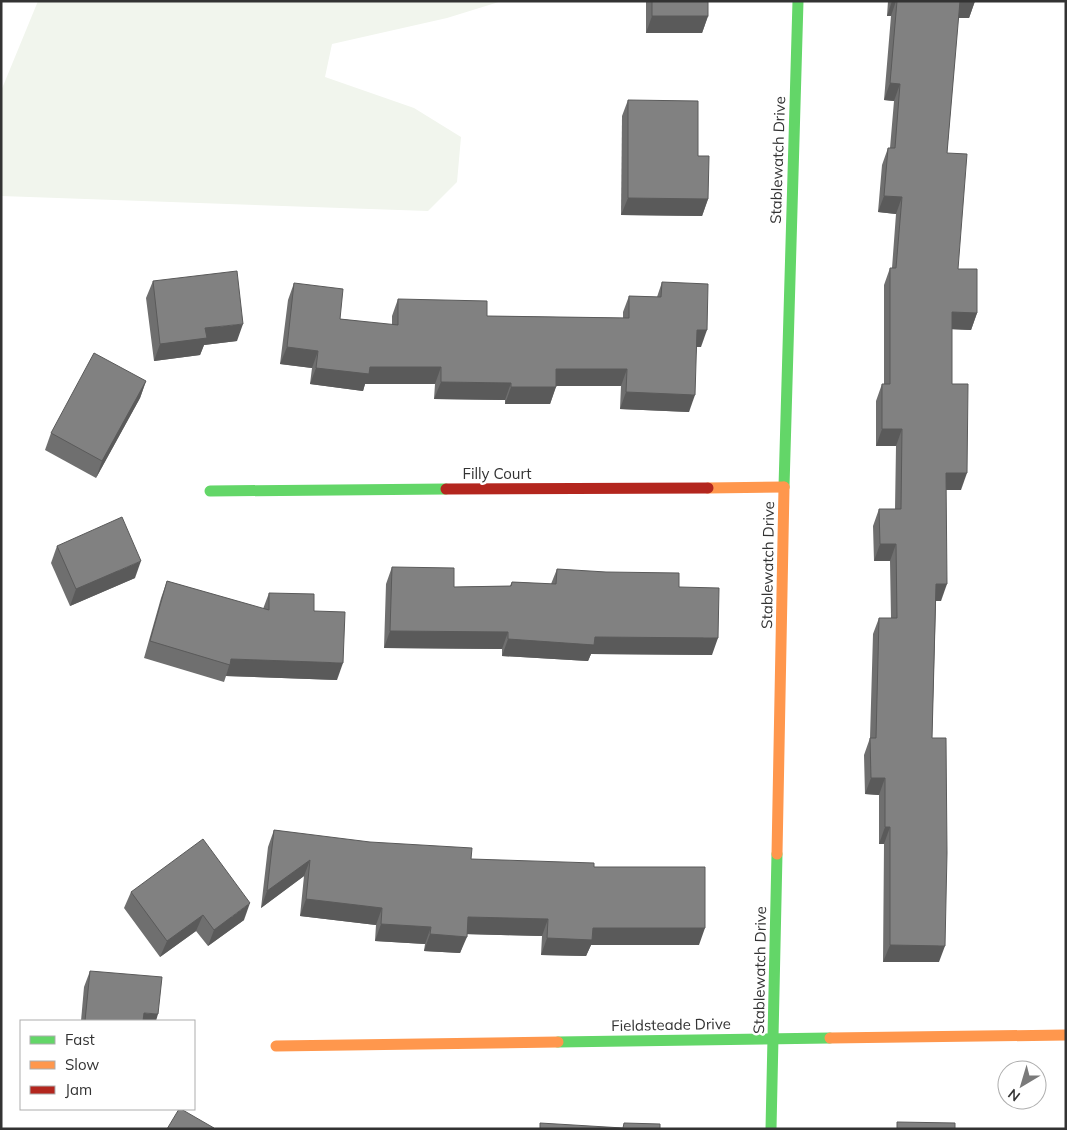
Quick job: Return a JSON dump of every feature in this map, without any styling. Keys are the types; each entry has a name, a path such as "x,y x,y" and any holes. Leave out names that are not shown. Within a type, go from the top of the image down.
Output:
{"street":[{"name":"Stablewatch Drive","path":"771,1129 784,487 798,1"},
{"name":"Filly Court","path":"210,491 784,487"},
{"name":"Fieldsteade Drive","path":"276,1046 1066,1035"}],"shaded area":[{"path":"38,1 502,1 447,18 332,44 325,77 414,108 461,137 457,182 428,211 1,196 1,91"}],"building":[{"path":"652,1 708,1 708,16 652,16"},
{"path":"897,1 960,1 947,153 967,154 958,269 977,269 977,313 952,312 952,384 968,384 967,473 946,473 947,584 936,584 932,738 946,738 947,853 945,946 890,945 890,827 885,827 885,778 871,778 870,738 876,738 879,618 897,618 896,544 880,544 879,509 901,509 902,429 882,429 882,384 890,384 890,268 896,268 902,197 884,196 888,148 895,148 900,84 890,83"},
{"path":"628,100 698,101 698,156 709,156 708,199 628,198"},
{"path":"237,271 243,324 205,328 207,338 160,344 153,281"},
{"path":"662,282 708,284 707,330 697,330 695,395 626,392 627,369 556,369 556,387 511,387 511,383 441,382 441,367 370,367 369,374 316,368 318,351 287,347 294,283 343,289 340,319 398,325 398,299 487,301 487,316 629,318 629,296 661,297"},
{"path":"94,353 146,381 102,461 51,433"},
{"path":"122,517 141,561 76,589 57,546"},
{"path":"392,567 454,568 454,587 511,586 512,582 556,584 557,569 679,573 679,587 719,588 718,638 595,637 594,645 508,639 508,632 390,631"},
{"path":"167,581 269,610 269,593 314,594 314,611 345,612 343,663 231,659 230,665 150,641"},
{"path":"274,830 370,842 472,848 471,859 594,863 594,867 705,867 705,928 593,928 592,940 547,938 548,919 468,917 467,937 430,934 431,927 381,924 382,908 306,899 310,860 267,891"},
{"path":"203,839 250,903 214,930 203,915 167,941 131,892"},
{"path":"90,971 162,977 158,1014 144,1013 143,1020 85,1020"},
{"path":"178,1110 183,1110 214,1128 214,1129 167,1129"},
{"path":"897,1122 955,1123 955,1129 897,1129"},
{"path":"540,1123 623,1128 624,1123 660,1124 660,1129 540,1129"}],"traffic: fast":[{"path":"784,487 798,1"},
{"path":"210,491 446,489"},
{"path":"771,1129 777,854"},
{"path":"558,1042 830,1038"}],"traffic: slow":[{"path":"708,488 784,487"},
{"path":"777,854 784,487"},
{"path":"830,1038 1066,1035"},
{"path":"276,1046 558,1042"}],"traffic: jam":[{"path":"446,489 708,488"}]}
